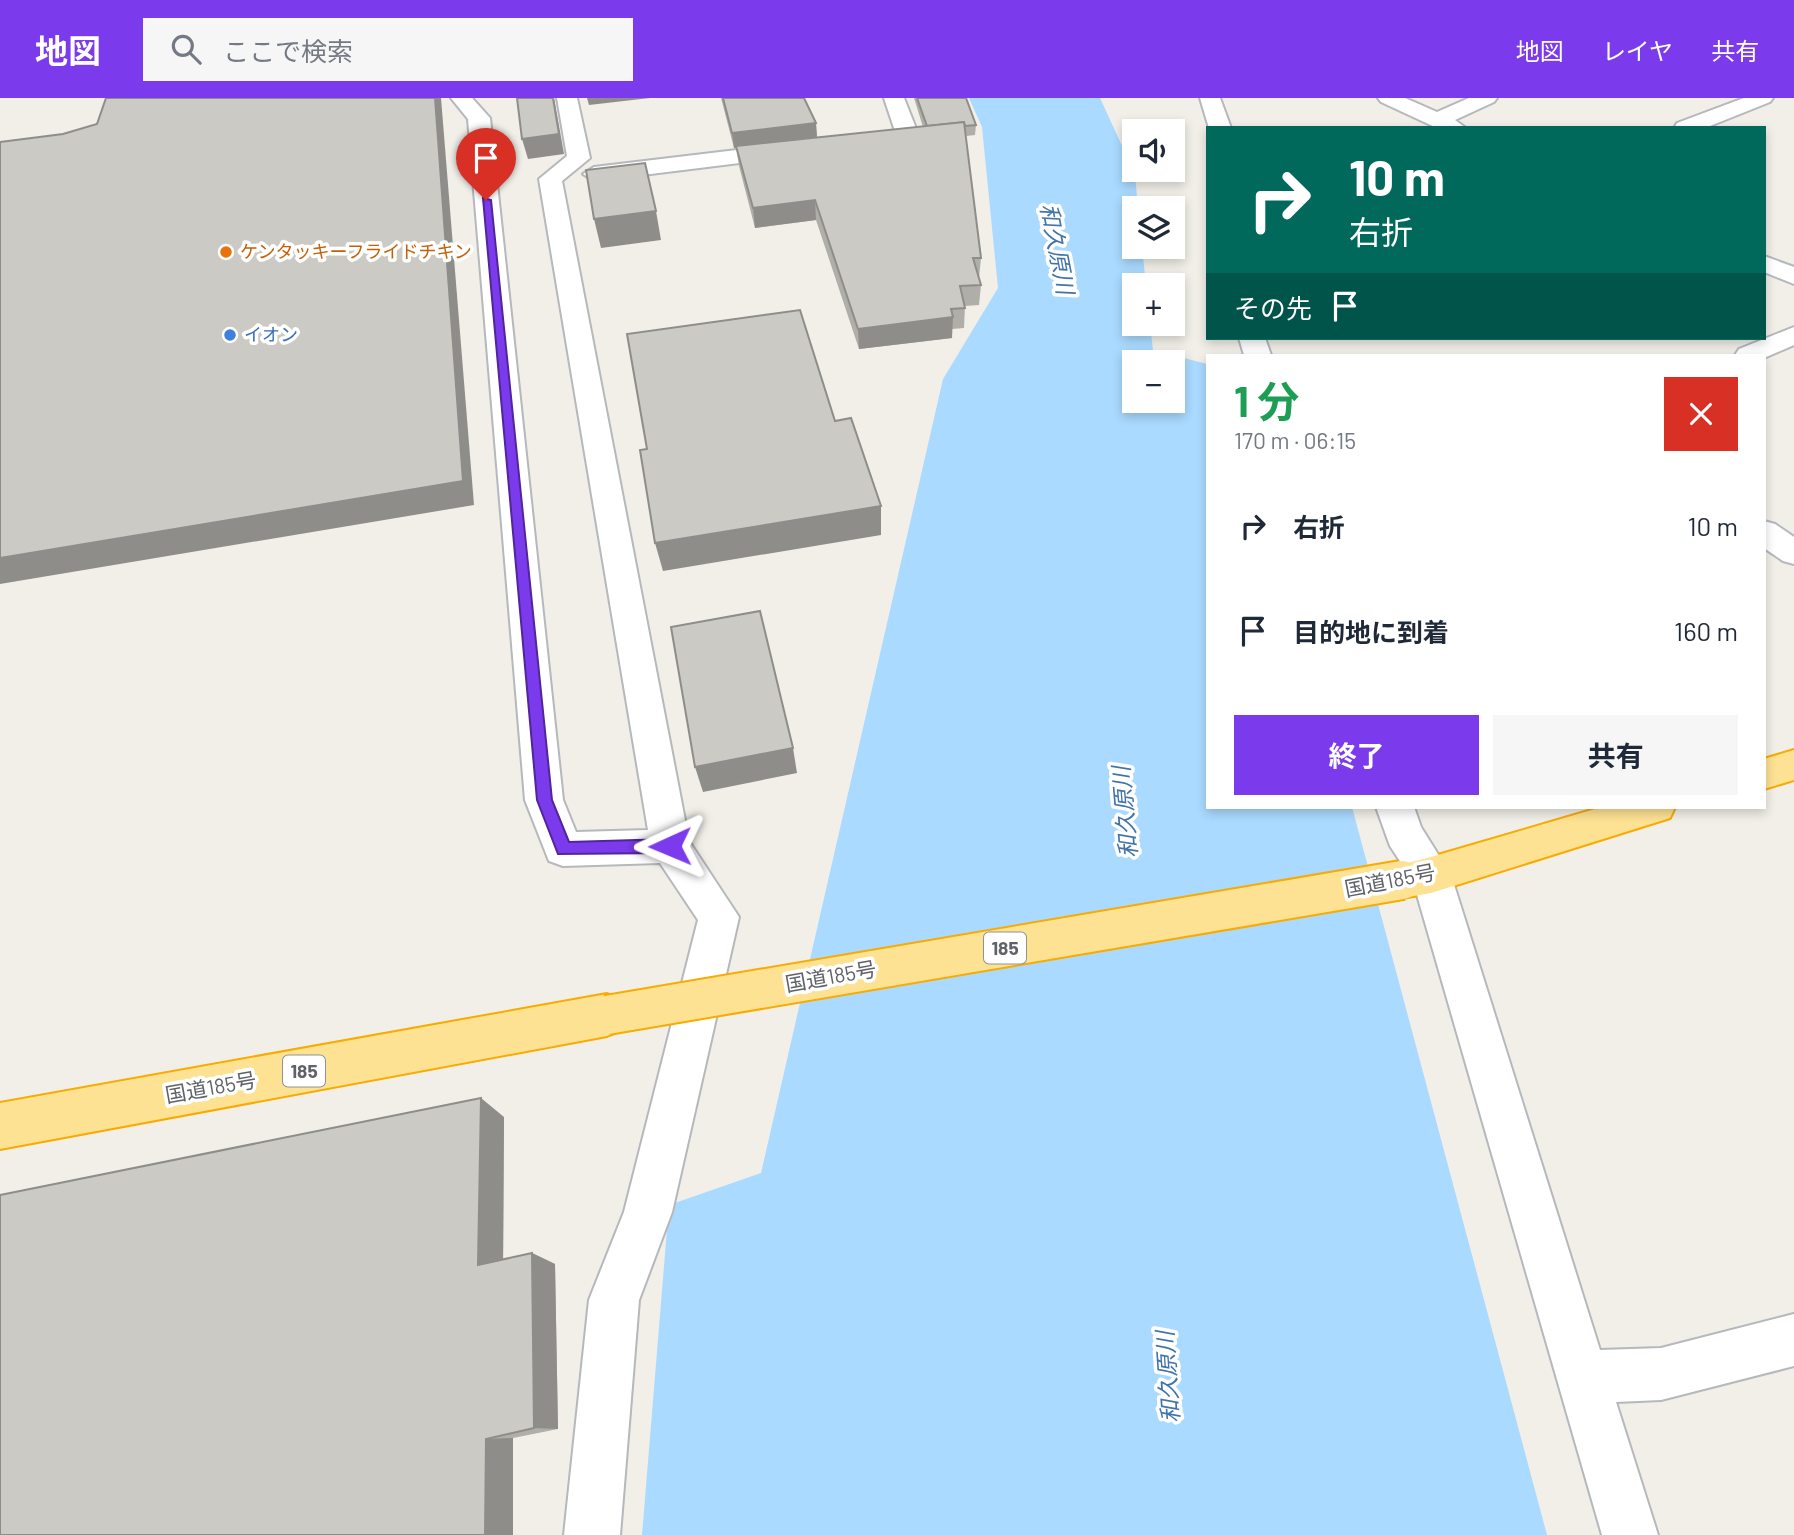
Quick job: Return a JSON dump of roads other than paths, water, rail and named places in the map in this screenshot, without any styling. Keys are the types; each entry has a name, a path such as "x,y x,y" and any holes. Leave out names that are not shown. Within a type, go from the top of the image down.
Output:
{"highway":[{"path":"1766,773 1794,765"},
{"name":"国道185号","path":"0,1126 607,1015 1417,878 1649,809"}],"street":[{"path":"461,98 479,118 544,800 563,849 670,846"},
{"path":"550,179 579,158 567,98"},
{"path":"839,145 908,136 894,98"},
{"path":"1210,98 1219,126"},
{"path":"1388,98 1446,124 1487,98"},
{"path":"1691,126 1772,100"},
{"path":"550,179 812,148"},
{"path":"550,179 670,846 719,917 648,1212 614,1300 592,1535"},
{"path":"1766,264 1794,276"},
{"path":"1751,354 1794,335"},
{"path":"1766,533 1794,553"},
{"path":"1396,809 1582,1377 1630,1535"},
{"path":"1582,1377 1661,1374 1794,1340"}],"water":[{"name":"和久原川","path":"969,98 1100,98 1122,146 1122,182 1136,182 1137,196 1122,196 1122,259 1143,259 1145,273 1122,273 1122,336 1151,336 1153,350 1122,350 1122,413 1185,413 1185,358 1206,364 1206,809 1353,809 1547,1535 642,1535 669,1205 761,1173 943,379 998,288 982,127"}],"place":[{"name":"ケンタッキーフライドチキン","path":"226,252"},
{"name":"イオン","path":"230,335"}]}
